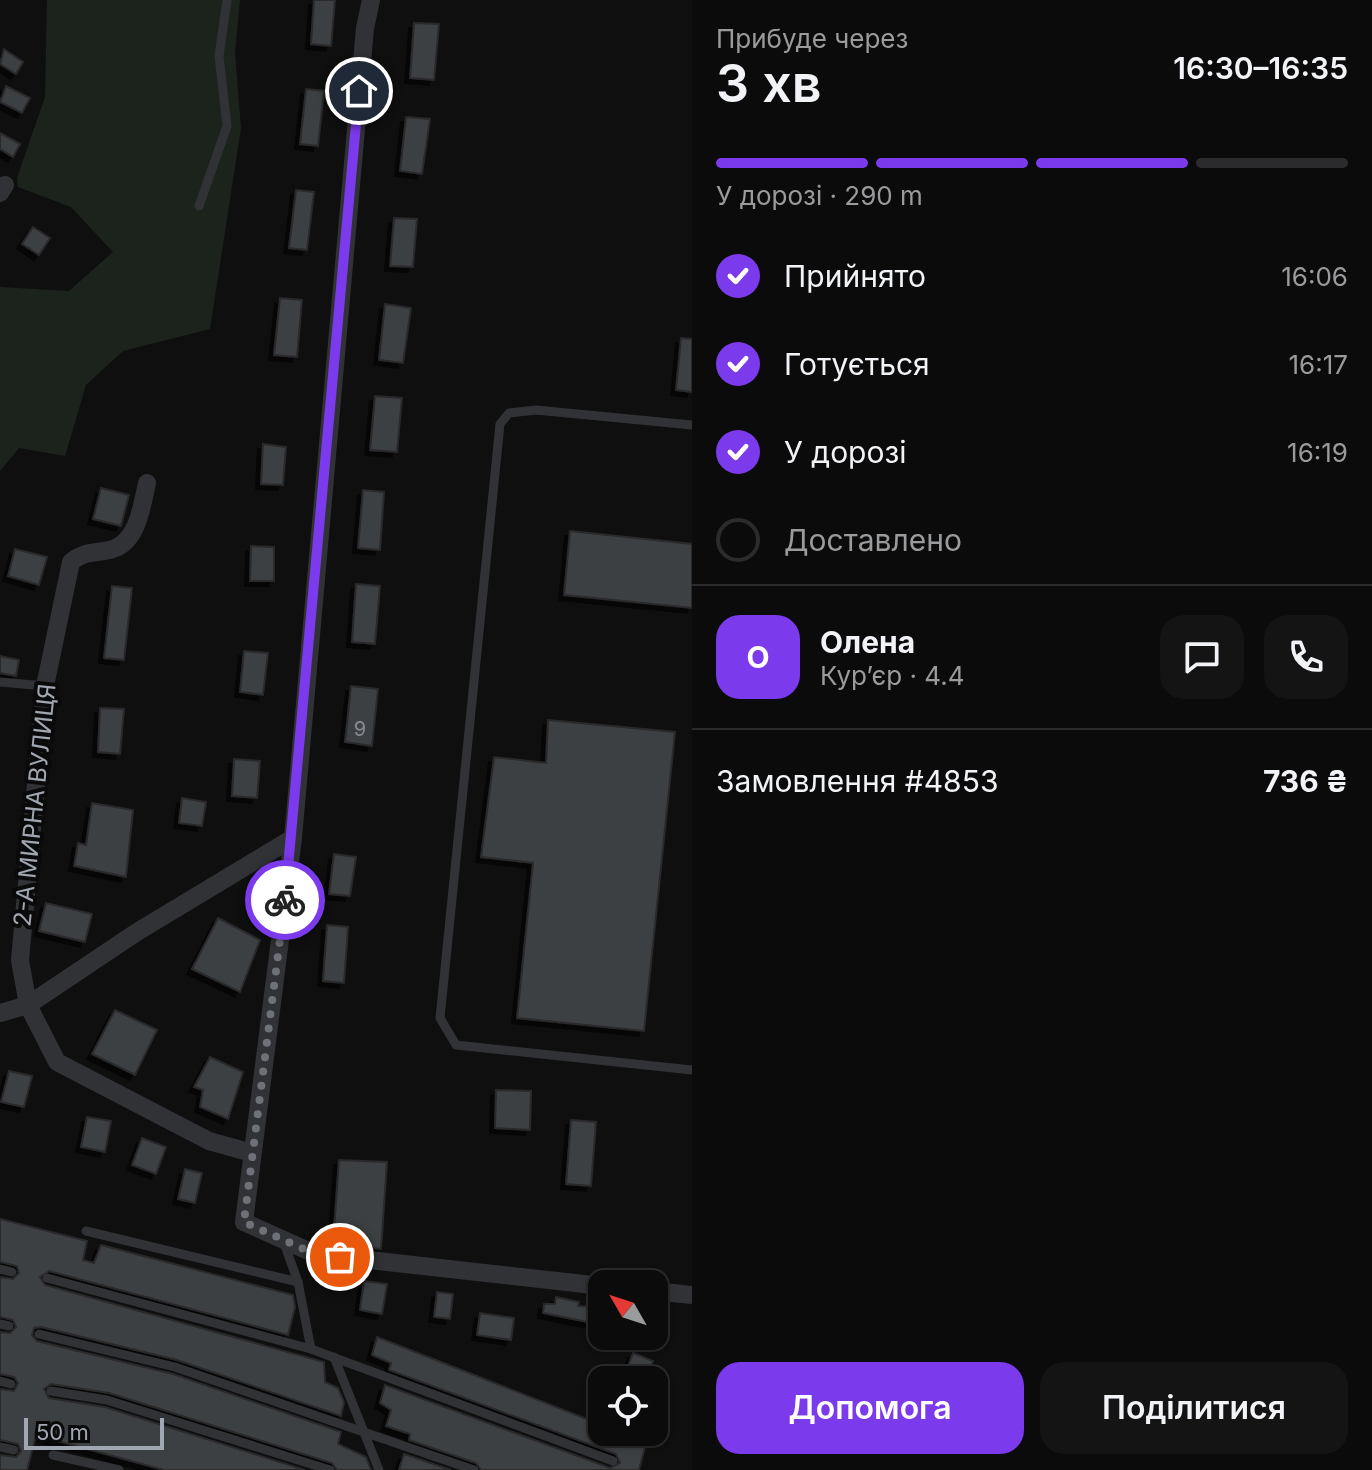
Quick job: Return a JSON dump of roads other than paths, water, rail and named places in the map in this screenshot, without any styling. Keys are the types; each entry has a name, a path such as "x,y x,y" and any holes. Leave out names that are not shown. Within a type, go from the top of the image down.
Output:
{"street":[{"path":"371,0 365,28 293,838 244,1222 315,1254 588,1284"},
{"name":"2-А МИРНА ВУЛИЦЯ","path":"147,483 140,515 128,539 115,549 82,553 71,562 45,686 20,960 28,1005 57,1062 209,1141 252,1153"},
{"path":"0,1013 28,1005 137,932 293,838"},
{"path":"668,1292 692,1295"}],"lane":[{"path":"199,206 227,126 219,56 227,0"},
{"path":"692,425 536,410 509,413 500,424 440,1018 456,1045 692,1070"},
{"path":"0,682 45,686"},
{"path":"86,1231 298,1282"},
{"path":"283,1240 298,1282 311,1349"},
{"path":"0,1269 12,1272"},
{"path":"47,1278 311,1349 613,1461"},
{"path":"39,1334 175,1367 474,1470"},
{"path":"334,1357 379,1470"},
{"path":"0,1381 11,1384"},
{"path":"51,1391 107,1400 330,1470"},
{"path":"0,1447 14,1450"},
{"path":"53,1455 119,1470"}]}
